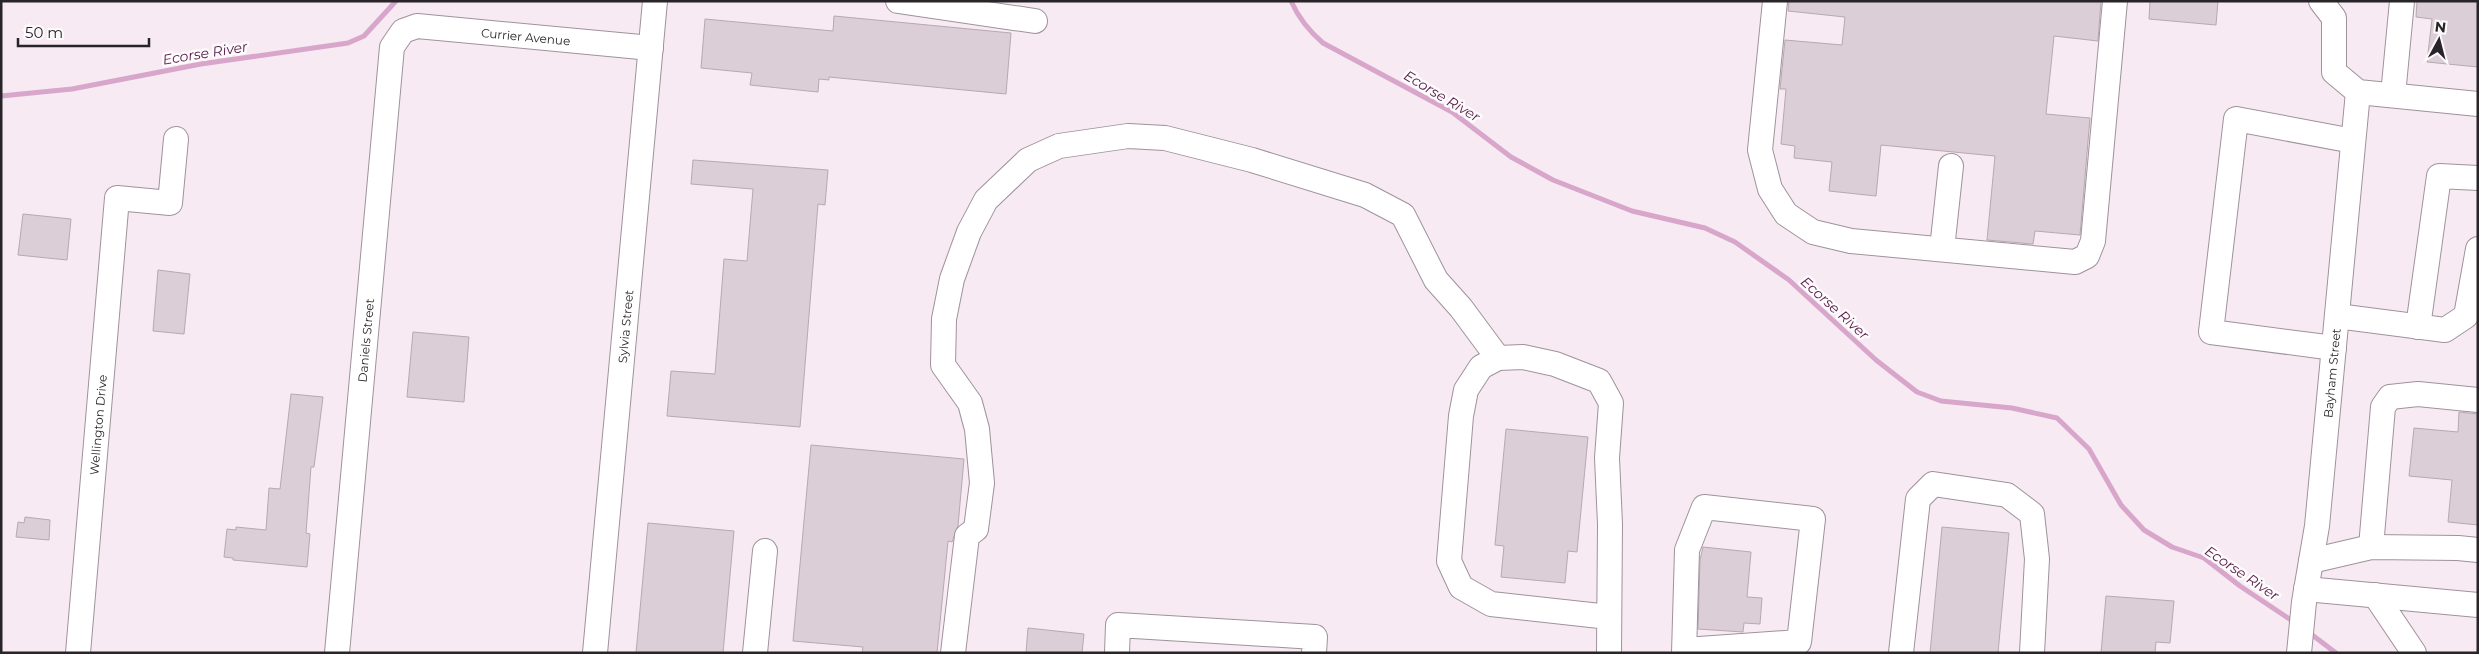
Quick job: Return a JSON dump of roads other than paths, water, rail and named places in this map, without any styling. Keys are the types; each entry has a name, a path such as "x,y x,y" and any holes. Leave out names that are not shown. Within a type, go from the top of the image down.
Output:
{"street":[{"name":"Sylvia Street","path":"595,653 655,1"},
{"path":"898,1 1035,21"},
{"path":"1775,1 1760,150 1770,189 1786,214 1813,232 1851,241 2074,262 2087,256 2093,240 2115,1"},
{"path":"2321,1 2334,18 2334,72 2358,92 2478,104"},
{"path":"2393,95 2402,1"},
{"name":"Currier Avenue","path":"403,31 417,26 651,48"},
{"name":"Daniels Street","path":"337,653 392,47 403,31"},
{"name":"Bayham Street","path":"2300,650 2305,596 2317,526 2358,92"},
{"path":"2334,348 2211,332 2236,119 2353,142"},
{"path":"953,653 968,536 976,529 982,483 977,429 970,403 943,365 944,319 952,279 969,232 986,200 1028,160 1059,146 1087,140 1128,136 1165,138 1252,160 1365,195 1403,215 1436,280 1461,308 1498,358"},
{"name":"Wellington Drive","path":"78,653 117,198 170,203 176,139"},
{"path":"1942,249 1951,166"},
{"path":"2418,327 2439,176 2478,178"},
{"path":"2337,316 2445,330 2466,316 2478,249"},
{"path":"1609,617 1491,604 1461,587 1449,561 1461,416 1466,390 1481,366 1498,358 1523,357 1556,364 1599,381 1611,403 1607,458 1610,524 1609,653"},
{"path":"2372,547 2383,408 2390,396 2418,394 2478,400"},
{"path":"1901,653 1918,499 1933,484 2007,495 2032,514 2037,559 2032,653"},
{"path":"1704,507 1813,520 1799,642 1684,652 1687,550 1704,507"},
{"path":"2311,561 2372,547 2478,550"},
{"path":"755,653 765,551"},
{"path":"2305,596 2375,596 2478,605"},
{"path":"2375,596 2414,653"},
{"path":"1118,653 1118,625 1315,637 1314,653"}],"waterway":[{"name":"Ecorse River","path":"1,96 72,89 201,64 348,43 364,36 396,1"},
{"name":"Ecorse River","path":"1291,1 1305,24 1323,43 1452,112 1511,157 1553,180 1632,211 1705,228 1735,242 1789,280 1876,360 1917,392 1941,401 2012,408 2057,418 2089,449 2121,505 2144,530 2172,547 2204,558 2240,586 2294,622"},
{"name":"Ecorse River","path":"2307,631 2336,653"}]}
